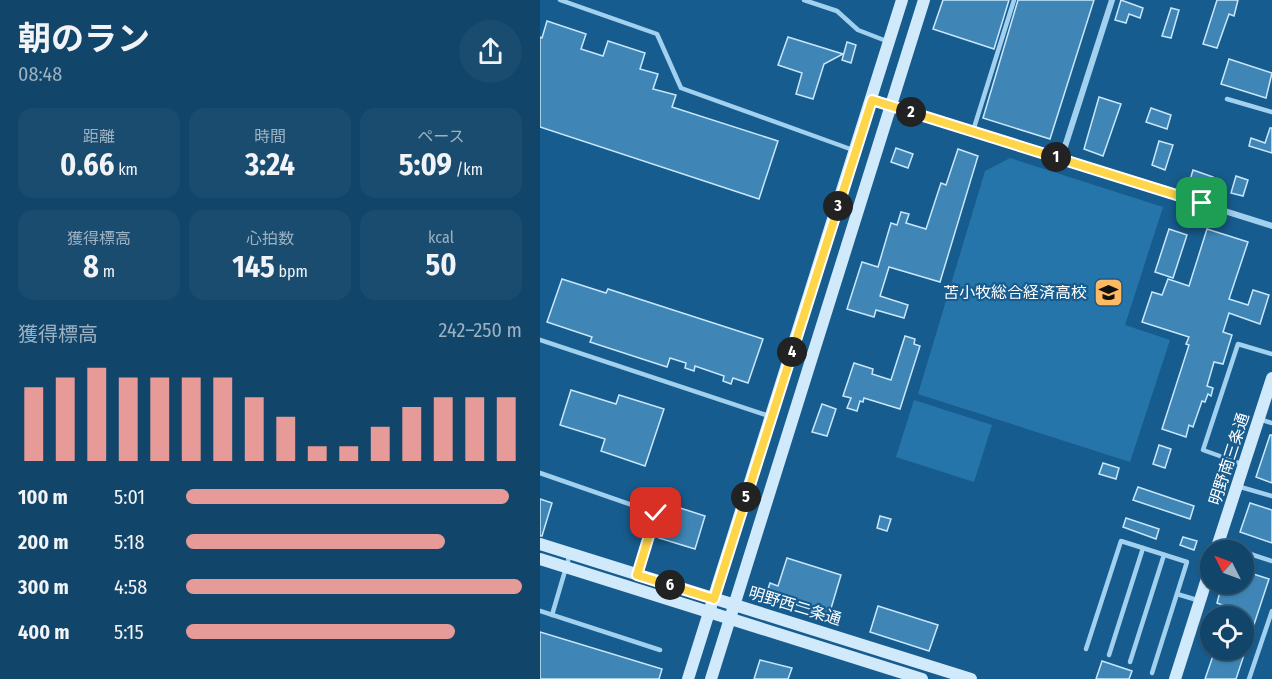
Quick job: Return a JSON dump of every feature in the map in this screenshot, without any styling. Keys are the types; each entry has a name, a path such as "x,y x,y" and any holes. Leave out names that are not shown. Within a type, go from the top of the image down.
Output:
{"main road":[{"path":"688,679 902,0"},
{"path":"711,679 924,0"},
{"name":"明野南三条通","path":"1219,540 1272,378"},
{"name":"明野西二条通","path":"540,544 971,679"},
{"name":"明野西二条通","path":"540,559 916,678"},
{"path":"1175,679 1202,594"}],"street":[{"path":"1061,159 1112,0"},
{"path":"872,100 1272,226"},
{"path":"916,678 918,662"}],"lane":[{"path":"560,0 657,34 681,88 856,150"},
{"path":"804,0 837,12 858,30 889,42"},
{"path":"973,131 1014,0"},
{"path":"1227,99 1272,112"},
{"path":"540,340 771,417"},
{"path":"1244,465 1203,450 1238,344 1272,354"},
{"path":"1259,419 1272,423"},
{"path":"540,473 656,513 633,588"},
{"path":"1237,486 1272,496"},
{"path":"1086,650 1121,541 1187,562 1152,673"},
{"path":"1109,655 1143,548"},
{"path":"552,615 571,554"},
{"path":"1130,662 1164,555"},
{"path":"1254,555 1272,561"},
{"path":"1177,594 1200,601"},
{"path":"540,611 660,650"},
{"path":"1249,679 1272,611"}],"shaded area":[{"path":"1010,158 1163,207 1125,325 1170,340 1130,462 918,394 985,171"},
{"path":"914,400 992,425 974,482 896,457"}],"building":[{"path":"943,0 1009,0 994,49 933,29"},
{"path":"1018,0 1094,0 1050,139 983,118"},
{"path":"1121,0 1143,8 1140,18 1129,14 1126,23 1115,20"},
{"path":"1217,0 1238,0 1234,16 1229,14 1217,48 1203,44"},
{"path":"1171,8 1179,10 1171,38 1162,36"},
{"path":"547,21 586,34 581,49 603,56 608,41 645,53 640,69 658,74 653,89 676,95 672,107 778,141 759,199 540,127 540,37 542,38"},
{"path":"788,37 843,54 824,64 813,99 796,94 802,73 778,65"},
{"path":"847,42 856,45 851,63 842,60"},
{"path":"1229,59 1272,73 1266,98 1221,84"},
{"path":"1099,97 1121,104 1103,156 1084,149"},
{"path":"1151,108 1171,115 1167,129 1146,122"},
{"path":"1270,128 1272,128 1272,153 1249,146 1251,138 1265,143"},
{"path":"1159,141 1173,145 1165,170 1152,165"},
{"path":"896,148 913,154 908,168 891,162"},
{"path":"958,149 978,156 940,282 889,267 880,296 908,305 904,318 876,310 874,317 847,309 862,262 878,267 891,223 897,225 901,212 909,214 906,223 926,229 941,183 946,185"},
{"path":"1193,170 1213,177 1209,187 1190,180"},
{"path":"1236,176 1248,180 1243,196 1231,193"},
{"path":"1169,229 1187,235 1173,278 1155,272"},
{"path":"1207,229 1248,242 1229,299 1248,305 1253,290 1269,295 1260,324 1229,313 1223,332 1232,335 1223,364 1214,362 1207,386 1213,388 1211,396 1208,394 1205,402 1202,401 1193,427 1189,425 1186,437 1162,429 1189,345 1186,344 1189,337 1142,322 1152,292 1162,295 1168,279 1189,286"},
{"path":"562,279 606,293 608,289 763,339 748,383 733,378 731,384 723,381 724,376 695,366 694,371 685,368 686,363 670,358 667,367 590,342 592,337 547,322"},
{"path":"905,336 915,339 914,344 920,346 900,409 864,398 863,402 860,401 857,411 847,408 851,398 843,396 854,363 873,369 872,374 891,380"},
{"path":"571,390 616,404 619,395 664,409 645,466 601,451 605,439 560,425"},
{"path":"822,404 836,409 827,436 812,432"},
{"path":"1270,435 1272,435 1272,483 1256,477"},
{"path":"1159,445 1171,449 1165,468 1153,464"},
{"path":"1103,463 1119,468 1116,479 1099,474"},
{"path":"1138,487 1194,506 1190,519 1133,500"},
{"path":"540,499 552,503 542,536 540,536"},
{"path":"1250,503 1272,510 1272,543 1240,532"},
{"path":"674,506 705,516 695,549 659,538 663,526 667,527"},
{"path":"880,516 891,519 887,531 877,528"},
{"path":"1126,518 1159,529 1156,539 1123,527"},
{"path":"1183,537 1197,541 1194,550 1180,545"},
{"path":"787,558 841,575 829,615 766,595 770,583 778,586"},
{"path":"1254,574 1269,579 1254,624 1254,606 1225,606 1217,603 1219,594 1254,594"},
{"path":"878,606 938,625 929,651 870,632"},
{"path":"540,632 662,669 659,679 540,679"},
{"path":"760,660 792,668 788,679 754,679"},
{"path":"1212,660 1242,660 1236,679 1205,679"},
{"path":"1102,661 1132,671 1129,679 1096,679"}],"place":[{"name":"苫小牧総合経済高校","path":"1108,292"}],"route":[{"path":"656,513 637,575 714,599 872,100 1202,203"}]}
